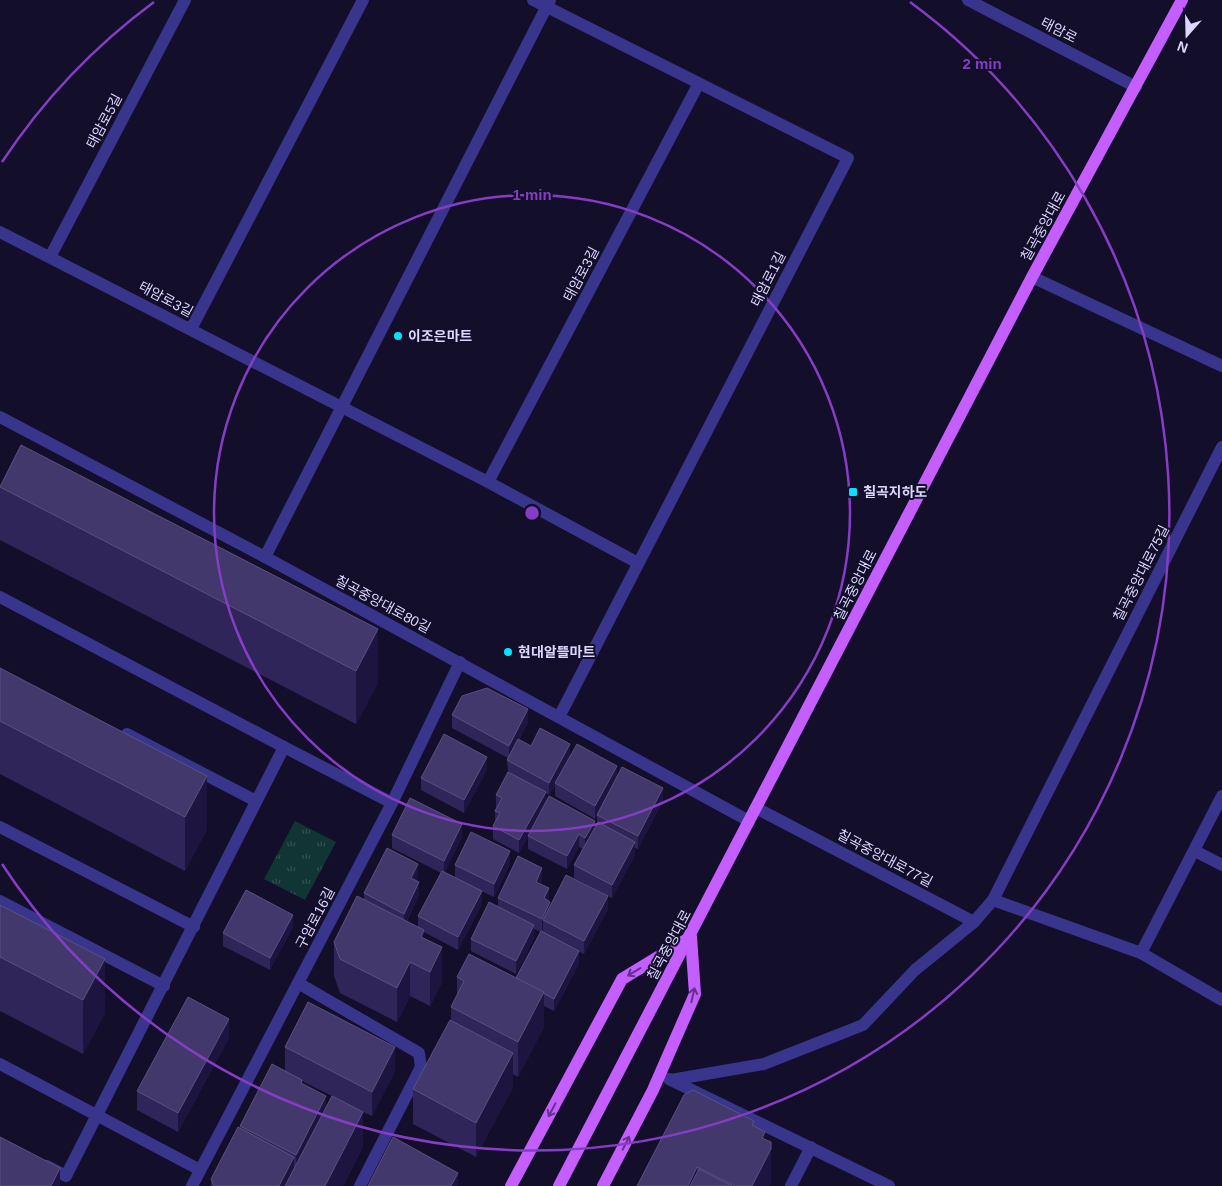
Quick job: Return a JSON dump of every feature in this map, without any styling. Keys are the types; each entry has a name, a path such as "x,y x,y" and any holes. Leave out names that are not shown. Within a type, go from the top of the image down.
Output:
{"main road":[{"name":"칠곡중앙대로","path":"560,1186 1032,276 1182,0"},
{"path":"510,1186 622,979 690,937 695,994 665,1077 603,1186"}],"street":[{"name":"태암로5길","path":"50,257 185,0"},
{"name":"태암로3길","path":"192,329 363,0"},
{"path":"533,0 548,4 698,85"},
{"name":"태암로","path":"968,0 1136,87"},
{"path":"265,557 548,4"},
{"name":"태암로3길","path":"50,257 488,482 698,85"},
{"name":"태암로1길","path":"559,717 848,158 698,85"},
{"path":"0,232 50,257"},
{"path":"1032,276 1222,366"},
{"name":"칠곡중앙대로80길","path":"0,417 460,662 749,821"},
{"name":"칠곡중앙대로75길","path":"993,900 1222,447"},
{"path":"488,482 638,562"},
{"path":"0,597 392,803"},
{"name":"구암로16길","path":"192,1186 392,803 460,662"},
{"path":"115,728 256,800"},
{"path":"33,1159 66,1176 284,747"},
{"path":"1141,953 1222,796"},
{"name":"칠곡중앙대로77길","path":"756,808 974,922"},
{"path":"0,827 194,927"},
{"path":"1195,851 1222,865"},
{"path":"665,1077 764,1064 863,1025 915,970 974,922 993,900 1141,953 1222,1000"},
{"path":"0,901 164,986"},
{"path":"298,983 419,1053 421,1067 360,1186"},
{"path":"0,1064 200,1170"},
{"path":"665,1077 889,1186"},
{"path":"791,1186 811,1147"}],"green space":[{"path":"295,821 336,842 305,900 264,879"}],"building":[{"path":"21,445 378,629 356,671 0,487"},
{"path":"0,668 207,776 185,817 0,721"},
{"path":"487,688 528,709 509,746 452,715 462,696"},
{"path":"540,728 570,744 549,783 507,760 518,739 531,746"},
{"path":"444,734 487,757 464,800 421,778"},
{"path":"577,744 617,766 595,806 555,783"},
{"path":"622,767 663,788 638,836 597,815"},
{"path":"508,772 546,792 519,840 493,826 500,813 495,811 502,798 496,795"},
{"path":"549,796 595,821 585,838 579,834 567,856 528,836"},
{"path":"410,798 462,824 444,861 392,835"},
{"path":"598,822 635,842 612,885 574,865"},
{"path":"471,832 510,851 494,884 455,865"},
{"path":"387,848 418,864 411,878 419,882 404,914 364,893"},
{"path":"518,856 542,868 536,882 549,888 544,898 550,902 542,919 498,898"},
{"path":"442,871 482,891 458,937 418,916"},
{"path":"566,875 608,896 584,941 543,920"},
{"path":"246,890 293,915 270,958 223,933"},
{"path":"357,896 424,930 421,937 442,947 430,972 410,962 397,988 340,959 334,942"},
{"path":"489,902 534,925 516,961 471,939"},
{"path":"0,905 105,959 83,1000 0,957"},
{"path":"541,931 579,951 554,999 516,978"},
{"path":"469,954 544,992 518,1042 451,1007 464,981 457,977"},
{"path":"188,997 229,1019 178,1113 137,1091"},
{"path":"308,1002 395,1047 372,1092 285,1047"},
{"path":"450,1020 513,1053 476,1123 413,1089"},
{"path":"272,1064 302,1080 301,1083 326,1096 296,1155 240,1126"},
{"path":"693,1090 754,1121 752,1125 765,1132 762,1138 771,1142 771,1149 752,1186 735,1186 697,1167 688,1186 637,1186 684,1095"},
{"path":"332,1096 363,1112 325,1186 285,1186"},
{"path":"238,1127 294,1157 279,1186 214,1186 211,1179"},
{"path":"0,1137 60,1168 51,1186 0,1186"},
{"path":"393,1137 458,1173 451,1186 368,1186"},
{"path":"699,1169 732,1186 690,1186"}],"place":[{"name":"이조은마트","path":"398,336"},
{"name":"칠곡지하도","path":"853,492"},
{"name":"현대알뜰마트","path":"508,652"}]}
